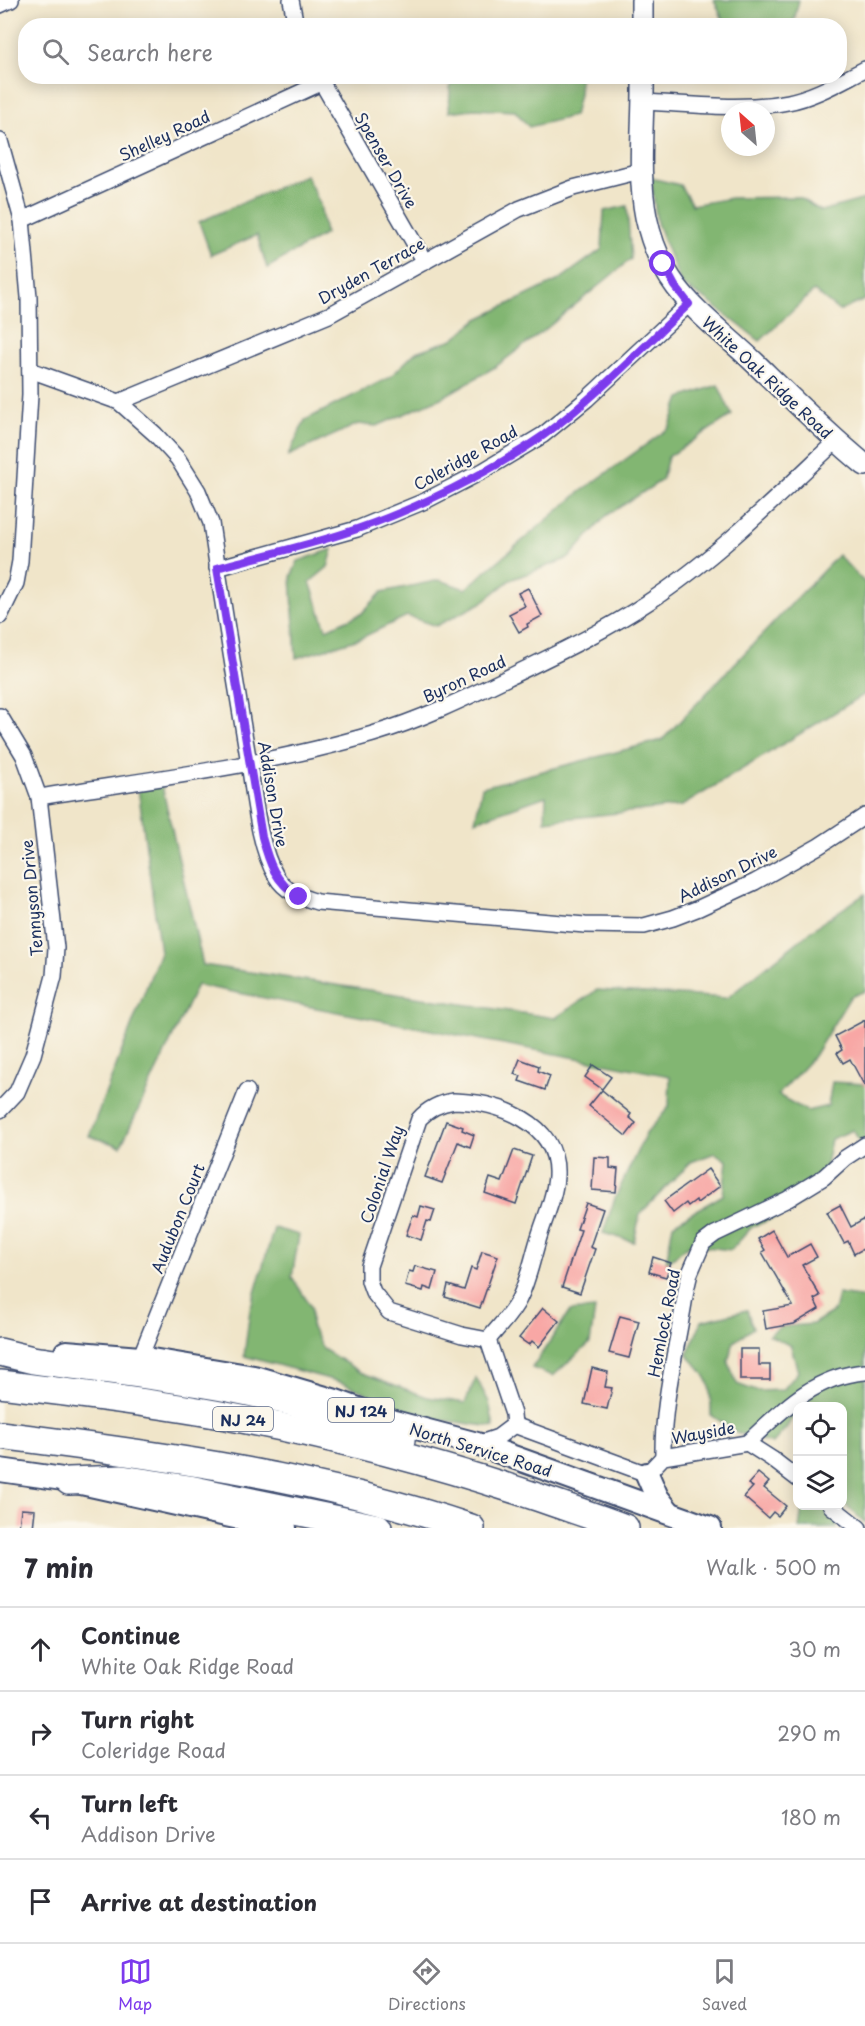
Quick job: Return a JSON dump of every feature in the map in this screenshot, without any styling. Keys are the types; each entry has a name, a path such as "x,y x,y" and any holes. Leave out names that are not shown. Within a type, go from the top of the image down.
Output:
{"highway":[{"path":"0,1352 33,1360 239,1389 321,1410 397,1439 481,1478"},
{"name":"NJ 24","path":"0,1384 129,1400 283,1427 396,1454 481,1478 625,1528"},
{"path":"0,1435 123,1450 283,1478 413,1510 471,1528"},
{"path":"69,1480 122,1479 189,1489 378,1528"}],"main road":[{"name":"North Service Road","path":"0,1348 140,1358 254,1377 336,1401 394,1422 477,1444 710,1528"},
{"path":"0,1470 69,1480 230,1522 285,1528"},
{"path":"646,1474 657,1497 669,1512"}],"street":[{"path":"0,5 11,0"},
{"path":"291,0 294,18"},
{"path":"642,0 642,18"},
{"path":"847,78 865,69"},
{"name":"Shelley Road","path":"22,220 311,84"},
{"name":"Spenser Drive","path":"322,84 425,262"},
{"name":"White Oak Ridge Road","path":"643,84 640,171 646,218 652,239 675,286 689,304 751,359 836,441 865,465"},
{"path":"643,102 749,106 789,102 835,84"},
{"path":"0,141 22,220 28,297 30,370 20,561 16,584 0,616"},
{"name":"Dryden Terrace","path":"119,402 329,315 490,224 546,198 573,188 640,171"},
{"name":"Coleridge Road","path":"217,568 357,529 425,501 483,471 543,435 587,399 689,304"},
{"name":"Addison Drive","path":"30,370 119,402 155,434 178,459 198,491 211,523 249,763 268,863 288,890 299,897 317,902 585,925 644,926 674,918 755,882 819,846 865,816"},
{"name":"Byron Road","path":"39,797 271,760 374,734 422,717 562,652 647,603 692,570 768,506 836,441"},
{"name":"Tennyson Drive","path":"0,716 24,756 39,797 56,948 54,976 33,1055 16,1092 0,1110"},
{"name":"Audubon Court","path":"140,1358 247,1091"},
{"name":"Colonial Way","path":"454,1101 491,1105 522,1118 545,1137 551,1146 555,1161 556,1176 553,1195 519,1300 488,1340 462,1335 389,1312 372,1292 369,1281 369,1266 419,1119 432,1108 454,1101"},
{"name":"Hemlock Road","path":"663,1457 668,1392 686,1290 690,1273 703,1243 715,1234 824,1177 845,1158 865,1145"},
{"path":"488,1340 513,1414 514,1425"},
{"path":"747,1443 792,1401 839,1377 865,1372"},
{"path":"477,1444 498,1437 514,1425"},
{"path":"514,1425 646,1474"},
{"name":"Wayside","path":"646,1474 663,1457 747,1443 793,1475"},
{"path":"836,1510 859,1528"}],"green space":[{"path":"714,0 799,0 795,18 722,18"},
{"path":"452,84 580,84 574,116 529,127 515,111 474,109 449,112"},
{"path":"306,175 320,204 325,234 267,268 257,235 211,255 199,222"},
{"path":"651,178 680,185 692,205 731,198 798,197 821,211 865,199 865,300 839,311 814,291 760,341 708,301 681,284 657,223"},
{"path":"627,206 631,259 546,329 495,367 443,397 377,426 358,424 288,456 305,420 390,377 416,352 453,339 478,319 559,280 602,249 604,211"},
{"path":"718,385 732,415 668,457 662,480 606,516 569,558 510,580 481,603 436,626 407,616 359,639 296,658 291,577 298,561 333,549 328,567 310,582 326,629 361,614 382,592 440,580 465,589 580,492 669,428 680,398"},
{"path":"838,555 865,583 865,694 682,806 545,821 546,796 475,821 482,787 662,740"},
{"path":"162,786 203,965 555,1018 597,990 727,998 820,924 865,894 865,991 850,997 814,1056 778,1095 807,1111 828,1106 832,1082 865,1084 865,1152 853,1130 831,1139 822,1186 791,1211 752,1227 731,1250 689,1245 666,1263 673,1224 723,1195 727,1161 715,1153 691,1162 640,1214 634,1242 603,1233 615,1198 645,1135 669,1107 670,1076 197,985 121,1146 89,1136 160,952 138,788"},
{"path":"274,1228 299,1235 292,1277 311,1307 311,1326 323,1349 360,1372 427,1397 465,1403 476,1378 489,1402 494,1427 426,1418 340,1382 244,1356 250,1310"},
{"path":"838,1294 865,1298 865,1523 847,1506 847,1402 820,1402 803,1399 801,1402 793,1402 793,1416 772,1444 738,1433 711,1415 708,1381 687,1355 702,1321 747,1310 753,1328 734,1342 728,1361 737,1384 756,1391 783,1390 798,1372 791,1346 769,1335 780,1327 813,1324 834,1311"},
{"path":"595,1309 590,1343 553,1376 532,1368 570,1311"},
{"path":"802,1510 843,1510 836,1528 799,1528"}],"building":[{"path":"528,588 542,616 527,624 528,627 519,632 509,614 525,606 518,593"},
{"path":"865,1020 865,1087 850,1059 843,1063 837,1053 842,1050 835,1036"},
{"path":"520,1059 539,1066 538,1071 550,1076 545,1090 519,1081 521,1076 514,1074"},
{"path":"593,1065 611,1077 602,1089 585,1077"},
{"path":"602,1090 631,1114 629,1117 636,1123 626,1136 589,1106"},
{"path":"446,1121 463,1127 462,1130 474,1135 470,1147 458,1142 442,1183 425,1177"},
{"path":"514,1150 532,1156 516,1204 485,1193 490,1178 502,1182"},
{"path":"594,1157 610,1158 610,1168 618,1169 616,1192 592,1190"},
{"path":"708,1169 720,1186 697,1203 696,1200 688,1206 686,1203 673,1213 664,1201"},
{"path":"586,1203 603,1209 590,1247 595,1249 580,1293 562,1287 581,1230 577,1229"},
{"path":"840,1205 851,1227 865,1219 865,1248 854,1254 848,1241 844,1243 827,1212"},
{"path":"421,1206 435,1210 431,1222 427,1221 421,1240 406,1235 413,1215 418,1217"},
{"path":"772,1230 787,1257 810,1244 817,1257 802,1265 820,1296 814,1299 819,1309 794,1324 766,1329 763,1311 793,1306 762,1252 765,1250 758,1239"},
{"path":"482,1251 498,1256 480,1308 445,1297 448,1285 464,1290 471,1268 476,1270"},
{"path":"653,1257 671,1263 666,1277 649,1272"},
{"path":"415,1266 437,1272 432,1290 424,1287 423,1291 405,1286 409,1271 413,1272"},
{"path":"543,1308 559,1321 539,1347 532,1341 529,1345 519,1338"},
{"path":"620,1316 639,1321 629,1358 609,1353"},
{"path":"740,1349 759,1349 759,1365 770,1365 770,1380 740,1380"},
{"path":"592,1368 608,1372 605,1387 612,1388 607,1409 584,1404"},
{"path":"758,1473 769,1482 764,1488 786,1506 778,1516 773,1512 768,1518 744,1497 753,1487 748,1484"},
{"path":"21,1509 35,1510 33,1528 19,1528"}],"route":[{"path":"299,897 288,890 268,863 217,568 357,529 425,501 483,471 543,435 587,399 689,304 675,286 663,264"}]}
